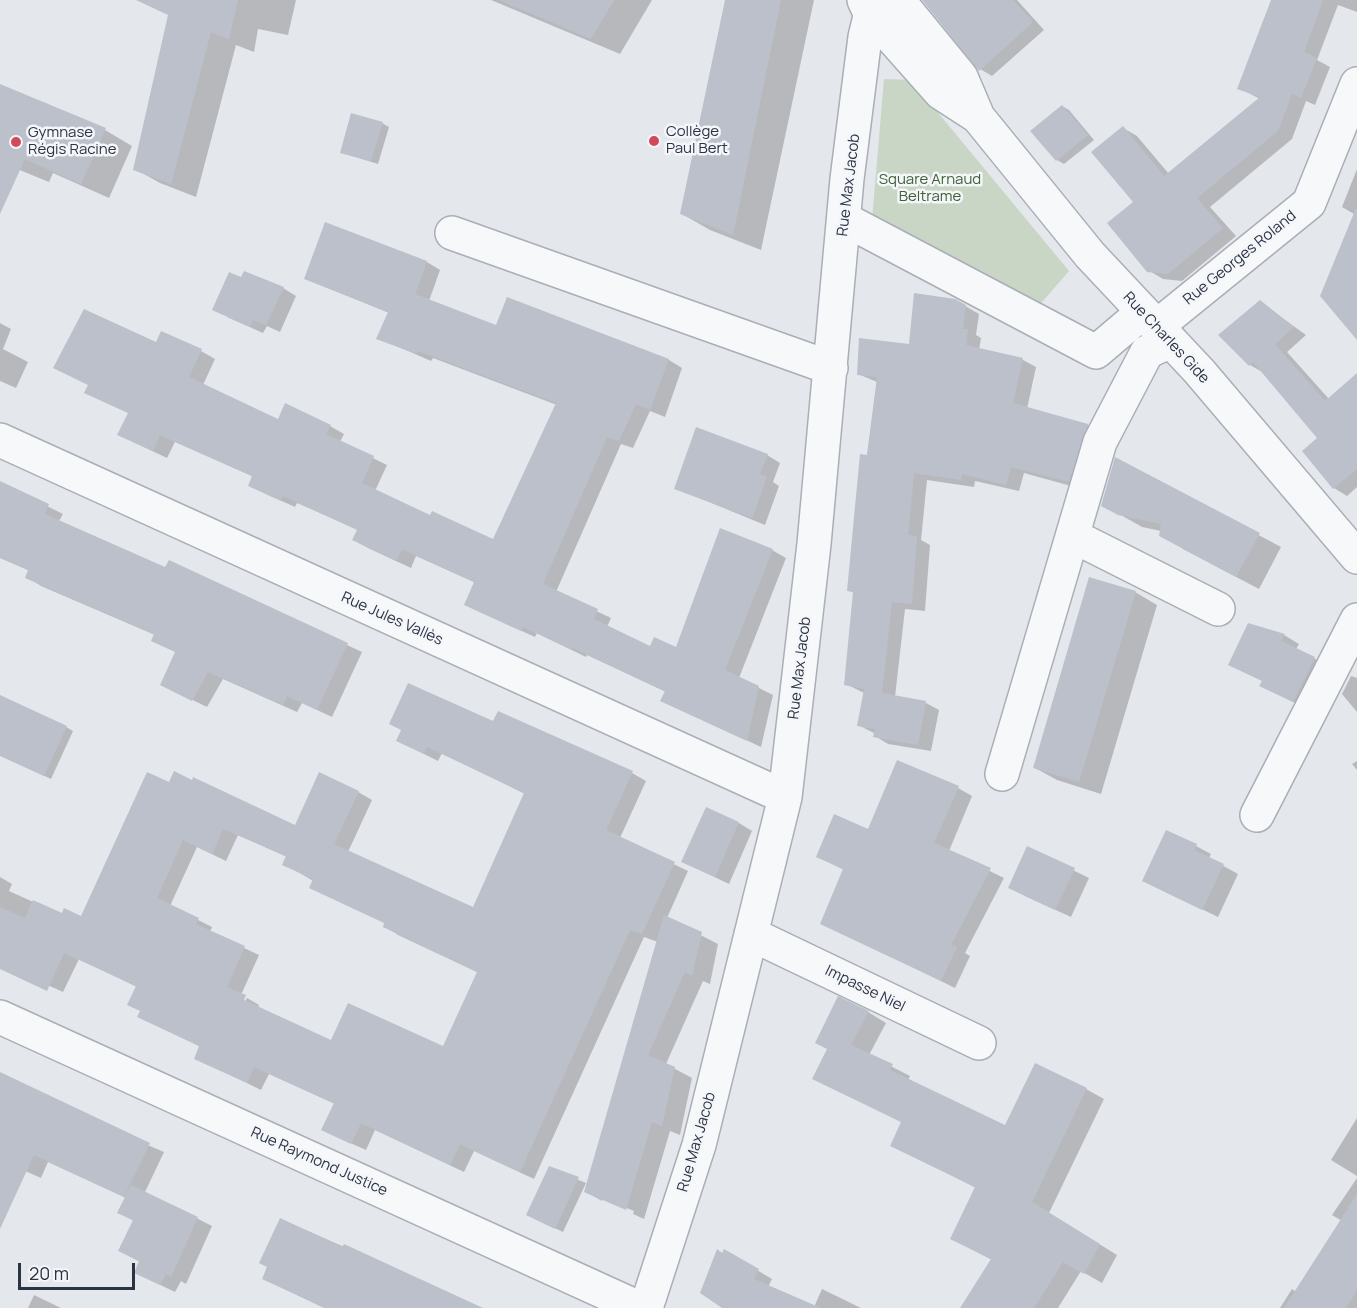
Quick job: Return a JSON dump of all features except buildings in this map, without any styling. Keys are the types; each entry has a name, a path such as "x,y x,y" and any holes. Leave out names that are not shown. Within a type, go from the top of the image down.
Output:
{"street":[{"name":"Rue Charles Gide","path":"877,3 941,93 978,117 1090,255 1199,371 1357,557"},
{"name":"Rue Max Jacob","path":"646,1308 699,1144 785,797 831,368 844,219 865,37 877,3"},
{"name":"Rue Georges Roland","path":"1156,327 1309,203 1357,84"},
{"path":"844,219 1096,352 1156,327"},
{"path":"452,233 831,368"},
{"path":"1002,774 1100,442 1147,352 1156,327"},
{"name":"Rue Jules Vallès","path":"0,440 785,797"},
{"path":"1073,536 1218,609"},
{"path":"1257,815 1357,620"},
{"name":"Impasse Niel","path":"751,934 979,1043"},
{"name":"Rue Raymond Justice","path":"0,1017 639,1308"}],"green space":[{"name":"Square Arnaud Beltrame","path":"884,79 911,80 1069,271 1037,308 872,220"}],"place":[{"name":"Collège Paul Bert","path":"654,141"},
{"name":"Gymnase Régis Racine","path":"16,142"}]}
